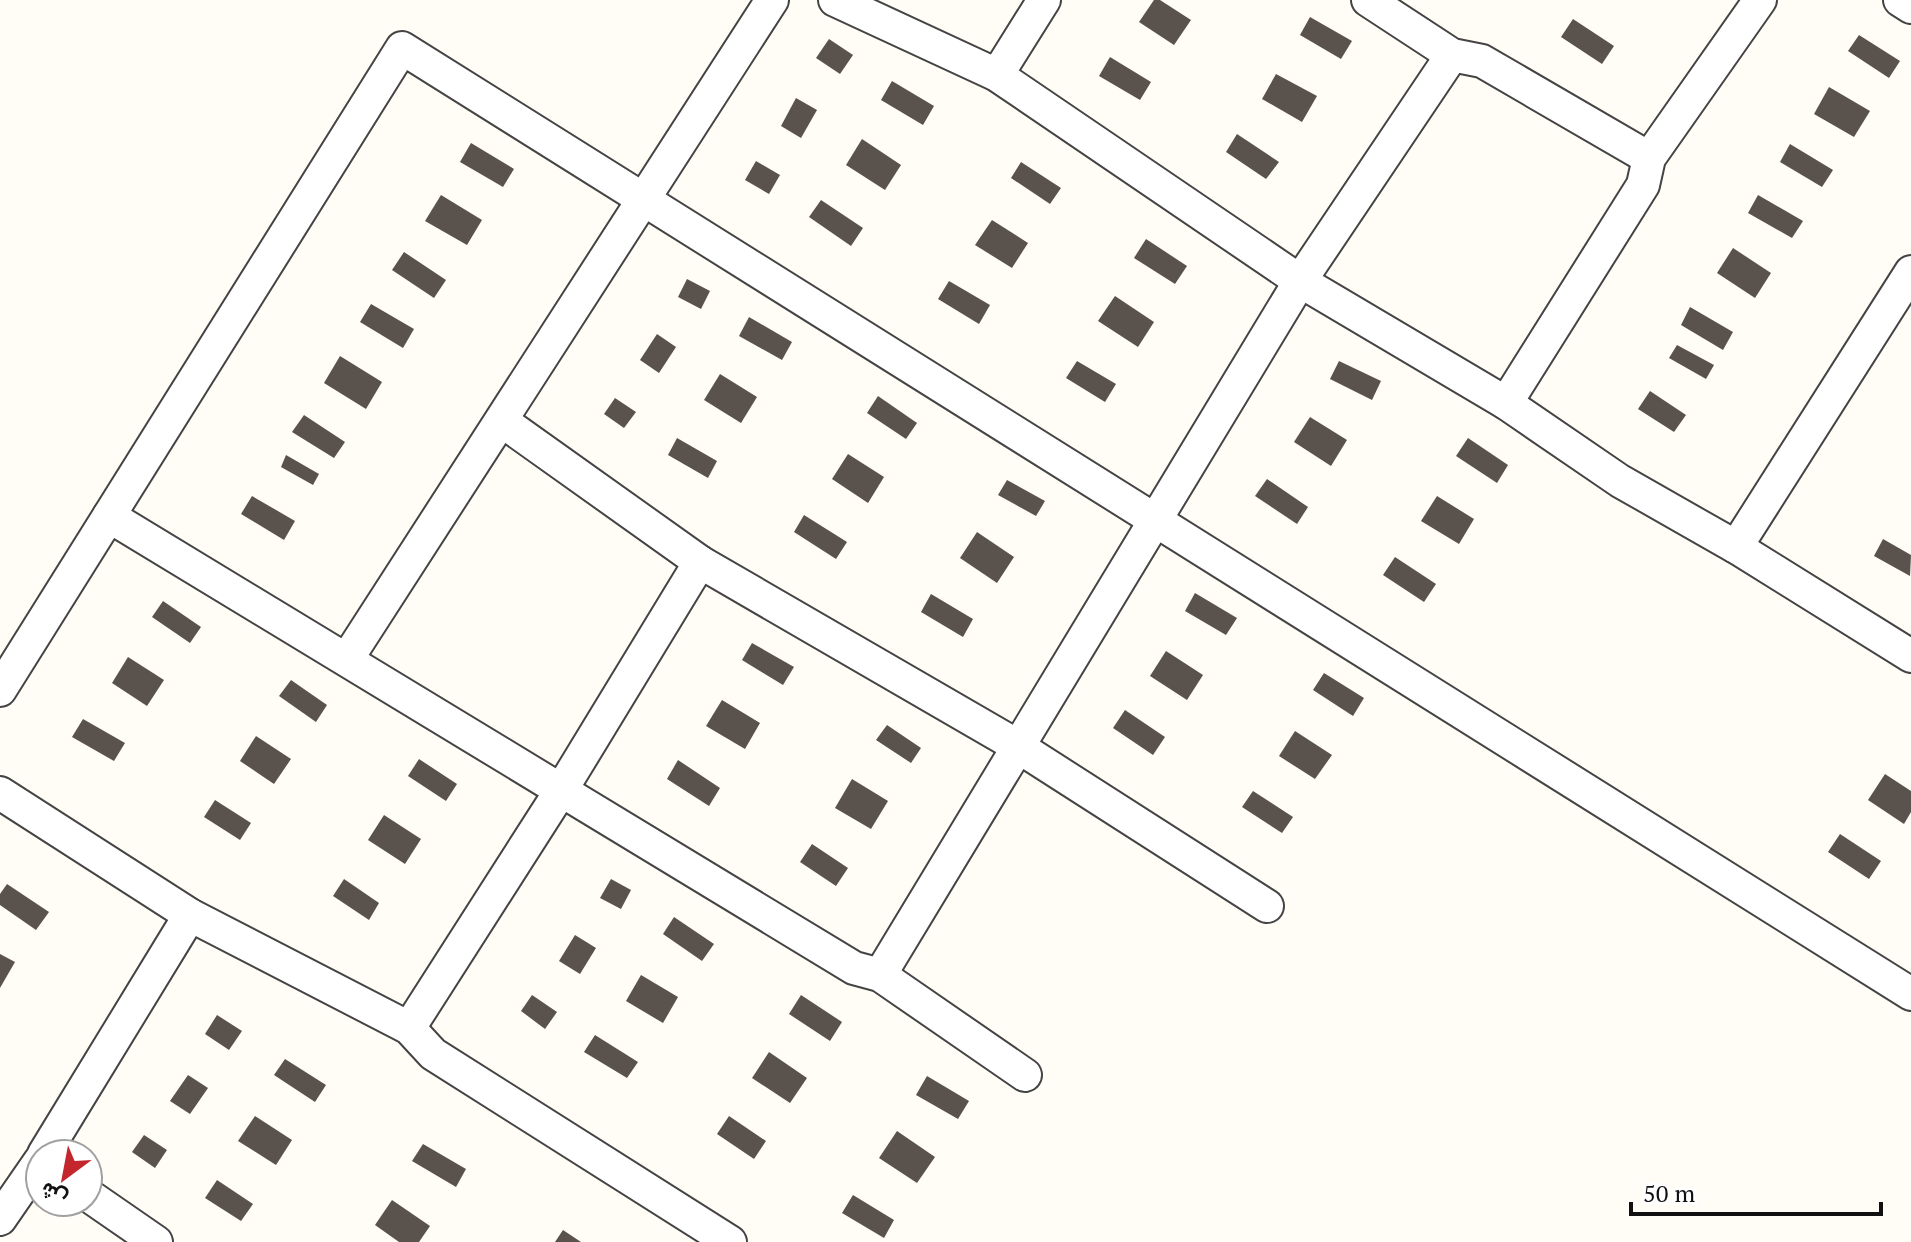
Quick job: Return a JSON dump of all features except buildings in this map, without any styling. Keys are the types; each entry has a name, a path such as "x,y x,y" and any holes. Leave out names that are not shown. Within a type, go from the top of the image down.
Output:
{"street":[{"path":"347,659 772,0"},
{"path":"835,0 997,75 1300,281 1506,403 1620,481 1736,547 1911,656"},
{"path":"997,75 1044,0"},
{"path":"1368,0 1452,55 1482,61 1649,158"},
{"path":"1506,403 1643,185 1649,158 1760,0"},
{"path":"1900,0 1911,7"},
{"path":"0,690 402,48 1911,994"},
{"path":"880,975 1300,281 1452,55"},
{"path":"1736,547 1911,272"},
{"path":"502,421 700,562 1018,747 1267,906"},
{"path":"109,516 854,968 880,975 1025,1075"},
{"path":"409,1028 560,792 700,562"},
{"path":"0,793 190,915 409,1028 433,1054 730,1242"},
{"path":"54,1138 190,915"},
{"path":"0,1219 24,1185"},
{"path":"104,1206 156,1242"}]}
